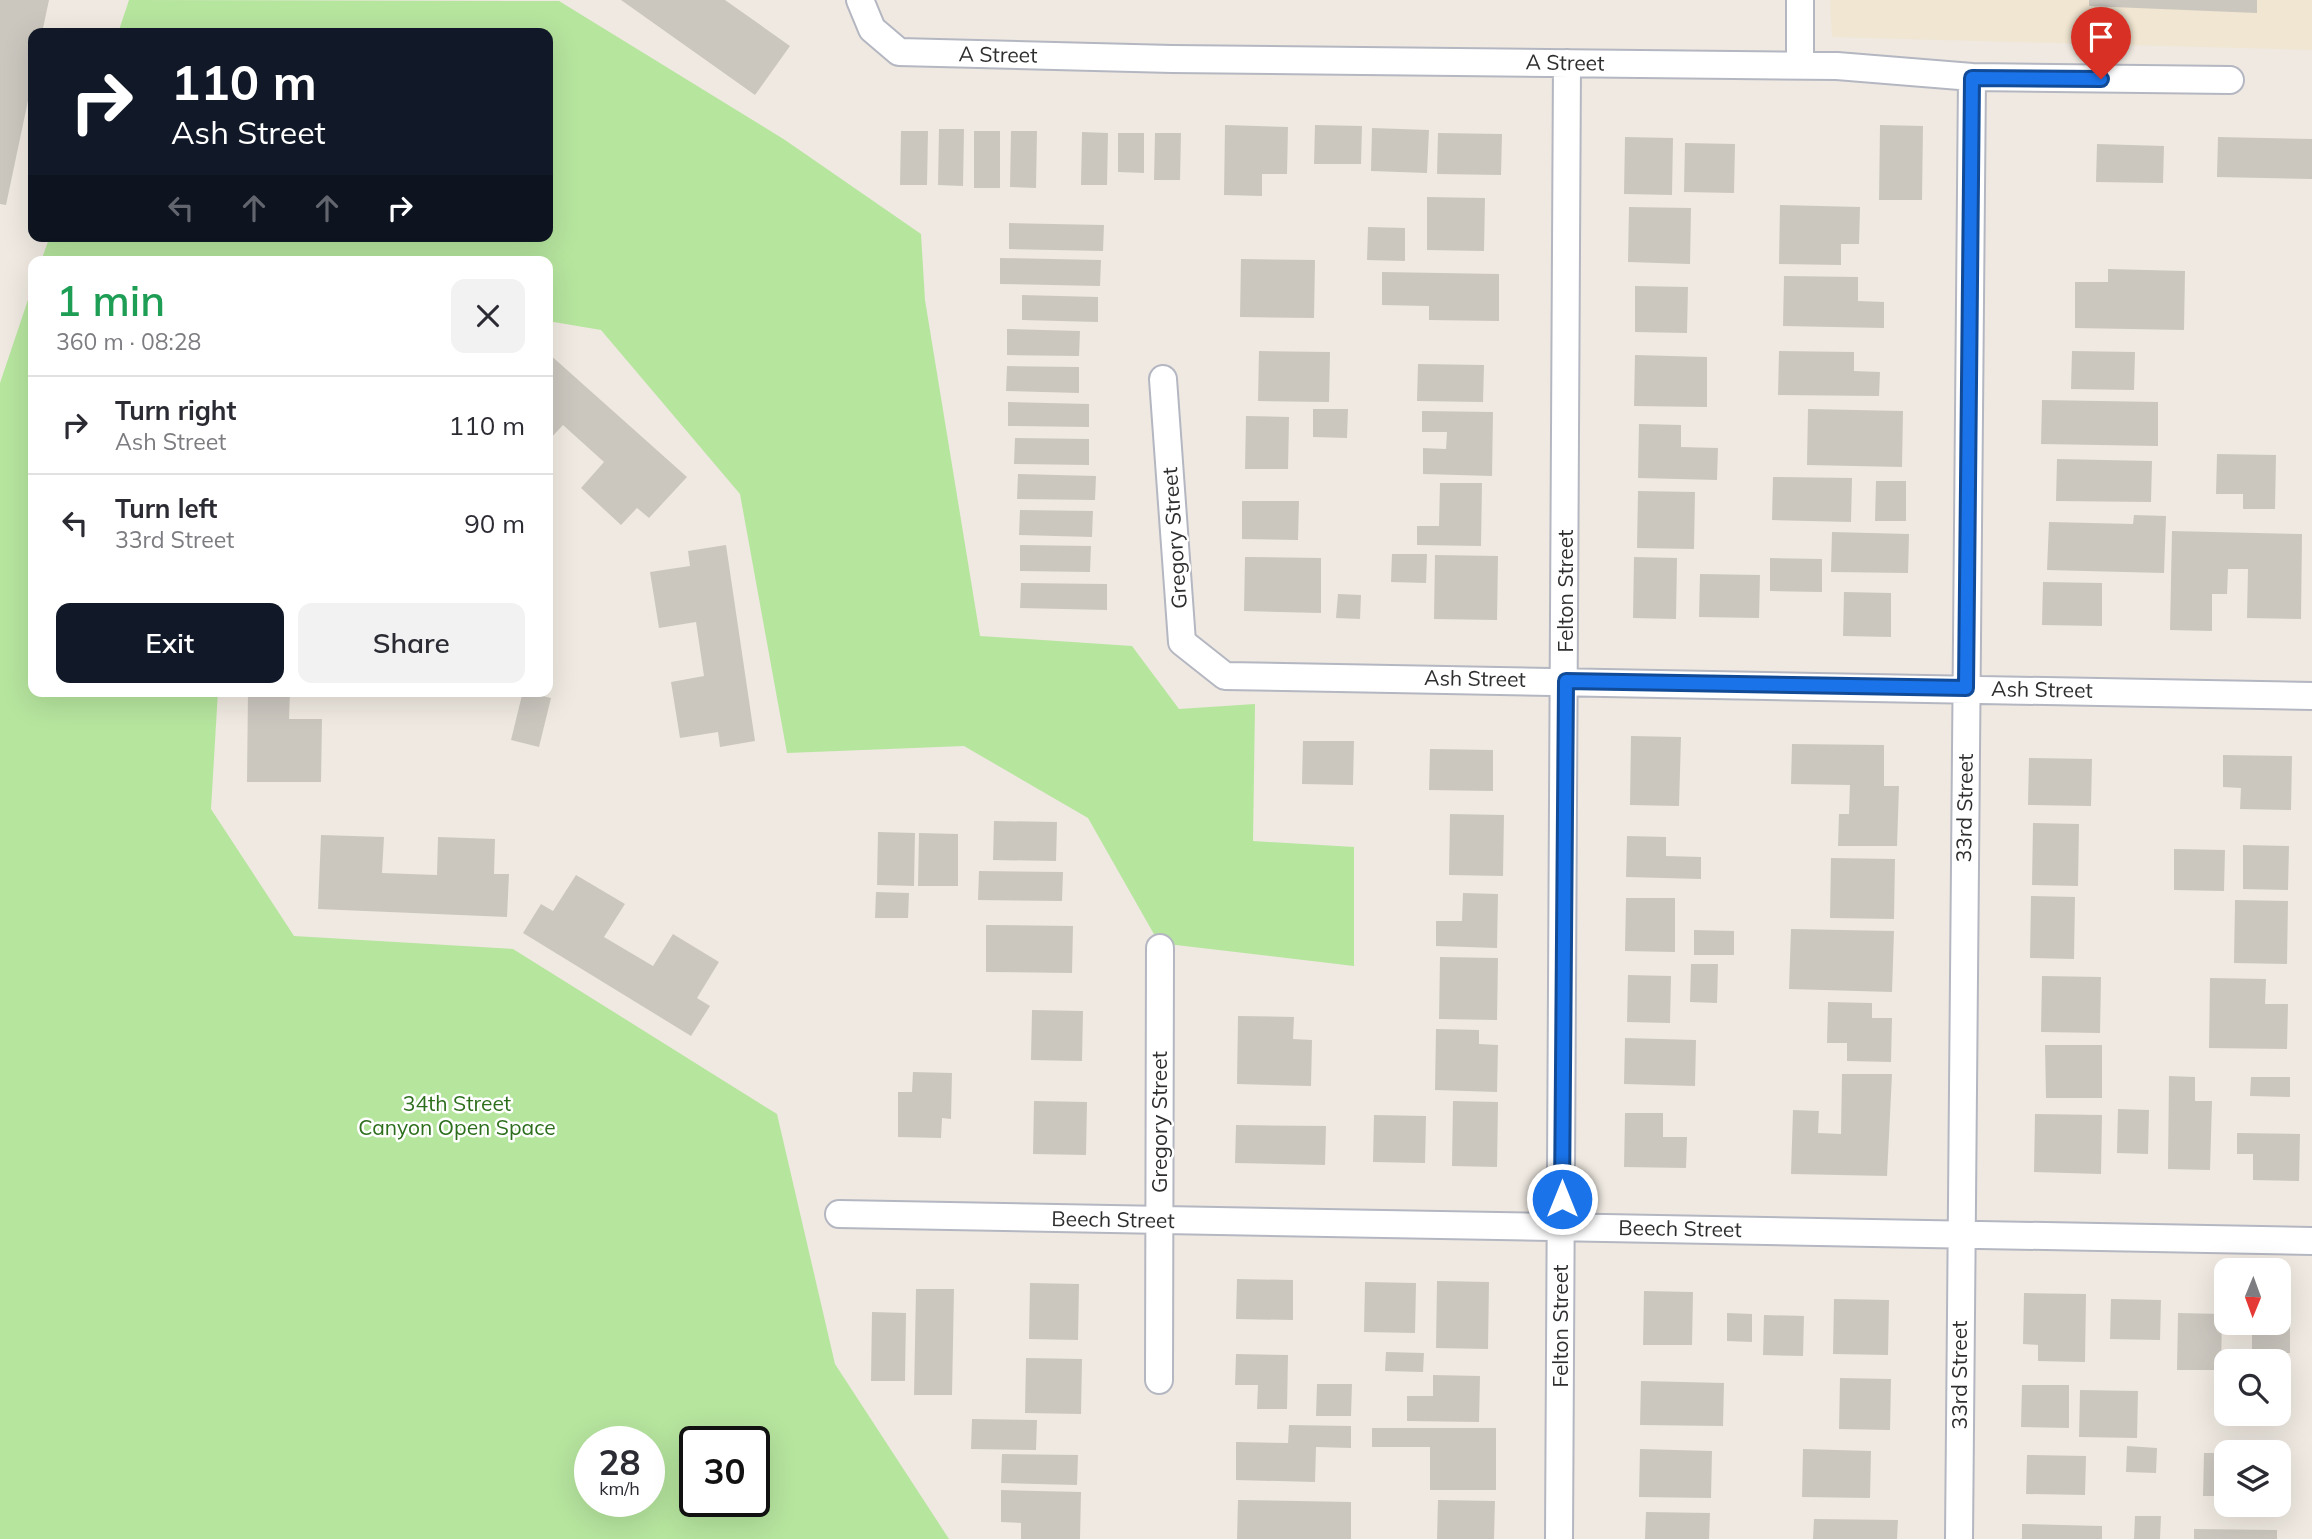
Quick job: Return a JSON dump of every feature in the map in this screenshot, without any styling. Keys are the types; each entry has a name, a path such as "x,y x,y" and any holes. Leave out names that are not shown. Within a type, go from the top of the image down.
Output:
{"street":[{"name":"A Street","path":"860,0 872,29 899,52 1800,65 1972,78 2230,80"},
{"path":"1800,0 1800,65"},
{"name":"Felton Street","path":"1559,1539 1566,681 1567,63"},
{"name":"33rd Street","path":"1959,1539 1972,78"},
{"name":"Gregory Street","path":"1163,379 1182,642 1226,676"},
{"name":"Ash Street","path":"1226,676 2312,696"},
{"name":"Gregory Street","path":"1159,1380 1160,948"},
{"name":"Beech Street","path":"839,1214 2312,1241"}],"shaded area":[{"path":"1830,0 2312,0 2312,50 1832,37"}],"green space":[{"path":"129,0 559,1 785,140 921,234 925,300 980,636 1132,646 1179,709 1255,704 1253,841 1354,847 1354,966 1159,943 1088,818 964,746 787,753 740,494 601,330 553,322 553,256 43,256 48,242 553,242 553,28 120,28"},
{"name":"34th Street Canyon Open Space","path":"28,300 28,697 218,697 211,809 294,936 513,949 777,1114 835,1364 949,1539 0,1539 0,383"}],"building":[{"path":"0,0 49,0 43,28 28,28 28,101 6,205 0,204"},
{"path":"621,0 725,0 790,46 755,95"},
{"path":"2089,0 2257,0 2257,13 2089,6"},
{"path":"1225,125 1288,127 1287,174 1262,174 1262,196 1224,195"},
{"path":"1315,125 1362,126 1361,164 1314,164"},
{"path":"1880,125 1923,126 1922,200 1879,200"},
{"path":"1372,128 1429,130 1427,173 1371,171"},
{"path":"939,129 964,129 963,186 938,185"},
{"path":"901,131 928,131 927,185 900,185"},
{"path":"974,131 1000,131 1000,188 974,188"},
{"path":"1011,131 1037,131 1036,188 1010,187"},
{"path":"1082,132 1108,133 1107,185 1081,185"},
{"path":"1118,133 1144,133 1144,173 1118,172"},
{"path":"1155,133 1181,133 1180,180 1154,180"},
{"path":"1438,133 1502,134 1501,175 1437,174"},
{"path":"1625,137 1673,138 1672,195 1624,194"},
{"path":"2218,137 2312,139 2312,179 2217,177"},
{"path":"1685,143 1735,144 1734,193 1684,192"},
{"path":"2097,144 2164,146 2163,183 2096,182"},
{"path":"1427,197 1485,198 1484,251 1427,250"},
{"path":"1780,205 1860,207 1859,244 1841,244 1841,265 1779,264"},
{"path":"1629,207 1691,208 1690,264 1628,262"},
{"path":"1009,223 1104,225 1103,251 1009,249"},
{"path":"1368,227 1405,228 1405,261 1367,260"},
{"path":"1000,258 1101,260 1100,286 1000,284"},
{"path":"1241,259 1315,260 1314,318 1240,317"},
{"path":"2108,269 2185,271 2184,330 2075,328 2075,282 2108,282"},
{"path":"1382,272 1499,274 1499,321 1429,320 1429,306 1382,305"},
{"path":"1784,276 1858,277 1858,301 1884,302 1884,328 1783,326"},
{"path":"1635,286 1688,287 1687,333 1635,332"},
{"path":"1022,295 1098,297 1098,322 1022,320"},
{"path":"1007,329 1080,331 1079,356 1007,355"},
{"path":"1259,351 1330,352 1329,402 1258,401"},
{"path":"1779,351 1854,352 1854,371 1880,372 1879,396 1778,395"},
{"path":"2072,351 2135,352 2134,390 2071,389"},
{"path":"1635,355 1707,357 1707,407 1634,406"},
{"path":"553,357 687,477 649,518 637,508 621,525 581,488 604,462 563,425 553,436"},
{"path":"1418,364 1484,365 1483,402 1417,401"},
{"path":"1007,366 1079,367 1079,393 1006,391"},
{"path":"2042,400 2158,402 2158,446 2041,444"},
{"path":"1008,402 1089,404 1089,427 1008,426"},
{"path":"1313,409 1348,409 1347,438 1313,437"},
{"path":"1808,409 1903,411 1902,467 1807,465"},
{"path":"1422,411 1493,412 1492,476 1423,474 1423,448 1446,449 1447,432 1422,432"},
{"path":"1246,416 1289,417 1288,469 1245,469"},
{"path":"1639,424 1681,425 1681,447 1718,448 1717,480 1638,478"},
{"path":"1015,438 1089,439 1089,465 1014,464"},
{"path":"2217,454 2276,455 2275,509 2243,509 2243,494 2216,494"},
{"path":"2057,459 2152,461 2151,502 2056,501"},
{"path":"1018,474 1096,476 1095,500 1017,499"},
{"path":"1773,477 1852,478 1851,522 1772,520"},
{"path":"1876,481 1906,481 1906,521 1875,521"},
{"path":"1440,483 1482,483 1481,546 1417,545 1417,526 1439,526"},
{"path":"1638,491 1695,492 1694,549 1637,548"},
{"path":"1242,501 1299,501 1298,540 1242,539"},
{"path":"1020,510 1093,511 1092,537 1019,535"},
{"path":"2134,515 2166,516 2164,573 2047,570 2049,522 2133,524"},
{"path":"2172,531 2302,534 2301,619 2247,618 2248,569 2228,569 2227,594 2212,594 2212,631 2170,630"},
{"path":"1832,532 1909,534 1908,573 1831,572"},
{"path":"726,545 755,741 720,747 718,732 680,738 671,682 704,676 696,622 659,628 650,572 690,566 688,551"},
{"path":"1020,545 1091,546 1090,572 1020,571"},
{"path":"1392,554 1427,554 1426,583 1391,582"},
{"path":"1435,555 1498,556 1497,620 1434,619"},
{"path":"1245,557 1321,558 1321,613 1244,611"},
{"path":"1634,557 1677,558 1676,619 1633,618"},
{"path":"1770,558 1822,559 1822,592 1770,591"},
{"path":"1700,574 1760,575 1759,618 1699,617"},
{"path":"2043,582 2102,583 2102,626 2042,625"},
{"path":"1021,583 1107,584 1107,610 1020,608"},
{"path":"1844,592 1891,593 1891,637 1843,636"},
{"path":"1338,594 1361,595 1360,619 1336,618"},
{"path":"248,697 290,697 289,719 322,719 321,782 247,782"},
{"path":"522,697 551,698 539,747 511,740"},
{"path":"1631,736 1681,737 1679,806 1630,805"},
{"path":"1303,741 1354,741 1353,785 1302,784"},
{"path":"1792,744 1884,745 1884,786 1899,786 1897,846 1838,846 1839,814 1849,814 1850,785 1791,784"},
{"path":"1430,749 1493,750 1493,791 1429,790"},
{"path":"2223,755 2292,756 2291,810 2240,809 2241,788 2223,787"},
{"path":"2029,758 2092,759 2091,806 2028,805"},
{"path":"1450,814 1504,815 1503,876 1449,875"},
{"path":"994,821 1057,822 1056,861 993,860"},
{"path":"2033,823 2079,824 2078,886 2032,885"},
{"path":"878,832 915,833 914,886 877,885"},
{"path":"919,833 958,834 958,886 918,886"},
{"path":"321,835 384,837 382,873 437,875 438,837 495,839 494,874 509,874 507,917 318,909"},
{"path":"1627,836 1666,837 1666,856 1701,857 1701,879 1626,877"},
{"path":"2243,845 2289,846 2288,890 2243,889"},
{"path":"2174,849 2225,850 2224,891 2174,890"},
{"path":"1831,858 1895,859 1894,919 1830,918"},
{"path":"979,871 1063,872 1062,901 978,900"},
{"path":"576,875 625,904 604,937 653,966 673,934 719,962 697,998 710,1006 691,1036 523,933 541,904 553,911"},
{"path":"876,892 909,893 908,918 875,918"},
{"path":"1463,893 1498,894 1497,948 1436,946 1436,921 1462,921"},
{"path":"2031,896 2075,897 2074,959 2030,958"},
{"path":"1626,898 1675,898 1675,952 1625,951"},
{"path":"2235,900 2288,901 2287,964 2234,963"},
{"path":"986,925 1073,926 1072,973 986,972"},
{"path":"1791,929 1894,931 1892,992 1789,989"},
{"path":"1694,930 1734,931 1734,955 1694,955"},
{"path":"1440,957 1498,958 1497,1020 1439,1019"},
{"path":"1691,964 1718,964 1717,1003 1690,1002"},
{"path":"1628,975 1671,976 1670,1023 1627,1022"},
{"path":"2042,976 2101,977 2100,1033 2041,1032"},
{"path":"2210,978 2266,979 2265,1004 2288,1004 2287,1049 2209,1048"},
{"path":"1828,1002 1872,1003 1872,1018 1892,1018 1891,1062 1847,1061 1847,1043 1827,1043"},
{"path":"1032,1010 1083,1011 1082,1061 1031,1060"},
{"path":"1238,1016 1294,1017 1293,1039 1312,1040 1311,1086 1237,1084"},
{"path":"1436,1029 1479,1030 1479,1044 1498,1045 1497,1092 1435,1090"},
{"path":"1625,1038 1696,1040 1695,1086 1624,1084"},
{"path":"2045,1045 2102,1045 2102,1098 2046,1098"},
{"path":"913,1072 952,1073 951,1119 942,1118 941,1138 898,1137 898,1092 912,1092"},
{"path":"1842,1074 1892,1074 1887,1176 1791,1174 1793,1110 1819,1111 1818,1133 1841,1134"},
{"path":"2169,1076 2195,1077 2195,1101 2212,1101 2210,1170 2168,1169"},
{"path":"2251,1077 2290,1077 2290,1097 2250,1096"},
{"path":"1034,1101 1087,1102 1086,1155 1033,1154"},
{"path":"1453,1101 1498,1102 1497,1167 1452,1166"},
{"path":"2118,1109 2149,1110 2148,1154 2117,1153"},
{"path":"1625,1113 1663,1113 1663,1137 1687,1137 1686,1168 1624,1167"},
{"path":"2035,1114 2102,1115 2101,1174 2034,1172"},
{"path":"1374,1115 1426,1116 1425,1163 1373,1162"},
{"path":"1236,1125 1326,1126 1325,1165 1235,1163"},
{"path":"2237,1133 2300,1134 2299,1181 2253,1180 2253,1154 2237,1154"},
{"path":"1237,1279 1293,1280 1293,1320 1236,1319"},
{"path":"1437,1281 1489,1282 1488,1349 1436,1348"},
{"path":"1365,1282 1416,1283 1415,1333 1364,1332"},
{"path":"1030,1283 1079,1284 1078,1340 1029,1339"},
{"path":"916,1289 954,1289 952,1395 914,1395"},
{"path":"1644,1291 1693,1292 1692,1345 1643,1345"},
{"path":"2024,1293 2086,1294 2085,1362 2038,1361 2038,1345 2023,1344"},
{"path":"1834,1299 1889,1300 1888,1355 1833,1354"},
{"path":"2111,1299 2161,1300 2160,1340 2110,1339"},
{"path":"872,1312 906,1313 905,1381 871,1381"},
{"path":"1727,1313 1752,1314 1752,1342 1727,1341"},
{"path":"2178,1313 2214,1314 2214,1335 2222,1335 2221,1349 2214,1349 2214,1370 2177,1370"},
{"path":"1764,1315 1804,1316 1803,1356 1763,1355"},
{"path":"2252,1335 2290,1335 2290,1349 2252,1349"},
{"path":"1386,1352 1424,1353 1423,1372 1385,1371"},
{"path":"1236,1354 1288,1355 1287,1409 1257,1409 1258,1385 1235,1385"},
{"path":"1026,1358 1082,1359 1081,1414 1025,1413"},
{"path":"1433,1375 1480,1376 1479,1422 1407,1421 1407,1396 1433,1396"},
{"path":"1840,1378 1891,1379 1890,1430 1839,1429"},
{"path":"1641,1381 1724,1383 1723,1426 1640,1425"},
{"path":"1317,1384 1352,1384 1351,1416 1316,1416"},
{"path":"2022,1385 2069,1385 2069,1428 2021,1427"},
{"path":"2080,1390 2138,1391 2137,1438 2079,1437"},
{"path":"972,1419 1037,1420 1036,1450 971,1449"},
{"path":"1289,1425 1351,1426 1351,1448 1316,1447 1315,1482 1236,1480 1236,1442 1288,1443"},
{"path":"1372,1428 1496,1428 1496,1490 1430,1490 1430,1447 1372,1447"},
{"path":"2127,1446 2157,1448 2156,1473 2126,1472"},
{"path":"1640,1449 1712,1451 1711,1498 1639,1497"},
{"path":"1803,1449 1871,1451 1870,1498 1802,1497"},
{"path":"2204,1453 2214,1453 2214,1496 2203,1496"},
{"path":"1002,1454 1078,1455 1077,1485 1001,1483"},
{"path":"2027,1455 2086,1456 2085,1495 2026,1494"},
{"path":"1001,1490 1081,1492 1080,1539 1021,1539 1021,1523 1001,1522"},
{"path":"1238,1500 1351,1502 1351,1539 1237,1539"},
{"path":"1438,1500 1495,1501 1494,1539 1437,1539"},
{"path":"1646,1512 1710,1513 1709,1539 1645,1539"},
{"path":"2135,1516 2161,1516 2160,1539 2134,1539"},
{"path":"1814,1519 1898,1520 1897,1539 1813,1539"},
{"path":"2022,1524 2102,1526 2102,1539 2022,1539"},
{"path":"2194,1529 2277,1530 2277,1539 2194,1539"}],"route":[{"path":"1562,1199 1566,681 1966,688 1972,78 2101,79"}]}
